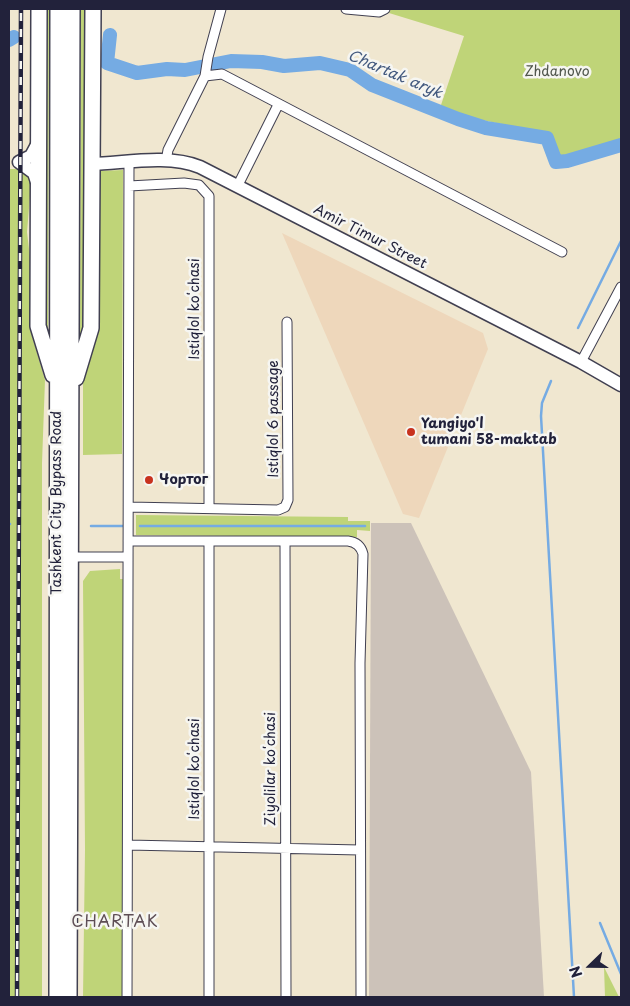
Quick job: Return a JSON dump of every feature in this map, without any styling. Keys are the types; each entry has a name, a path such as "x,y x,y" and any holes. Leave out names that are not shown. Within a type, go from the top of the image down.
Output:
{"highway":[{"path":"38,9 38,326 64,393"},
{"name":"Tashkent City Bypass Road","path":"58,9 64,393 69,997"},
{"name":"Tashkent City Bypass Road","path":"64,393 72,9"},
{"path":"64,393 90,328 93,9"},
{"name":"Tashkent City Bypass Road","path":"57,997 64,558"}],"main road":[{"path":"14,163 34,153 38,140"},
{"name":"Amir Timur Street","path":"92,164 166,161 194,164 582,362 621,385"},
{"path":"14,163 34,173 38,186"}],"street":[{"path":"166,161 168,150 206,74 208,57 221,9"},
{"path":"346,9 379,12 385,9"},
{"path":"206,74 222,74 562,252"},
{"path":"238,185 278,105"},
{"path":"127,997 129,162"},
{"name":"Istiqlol koʻchasi","path":"129,186 184,183 199,185 209,196 208,508"},
{"path":"582,362 621,287"},
{"name":"Istiqlol 6 passage","path":"208,508 278,510 285,507 288,500 287,322"},
{"path":"128,507 208,508"},
{"path":"128,541 348,541 357,544 363,554 360,850 361,997"},
{"name":"Istiqlol koʻchasi","path":"209,541 209,997"},
{"name":"Ziyolilar koʻchasi","path":"285,541 286,997"},
{"path":"64,558 128,557"},
{"path":"128,845 360,850"}],"shaded area":[{"name":"Yangiyo'l tumani 58-maktab","path":"282,233 483,333 488,349 419,518 403,514"},
{"path":"371,523 411,523 531,772 544,997 369,997"}],"green space":[{"path":"42,9 49,9 48,343 42,325"},
{"path":"81,9 87,9 85,328 80,341"},
{"name":"Zhdanovo","path":"391,9 621,9 621,139 563,158 557,156 549,134 439,111 464,36 389,13"},
{"path":"9,169 21,169 27,174 31,184 27,232 31,266 31,333 45,380 42,463 42,997 9,997"},
{"path":"123,170 122,454 83,455 83,383 99,328 100,171"},
{"path":"136,515 348,517 348,521 370,521 370,531 357,530 357,537 136,535"},
{"path":"120,569 120,579 125,579 125,997 83,997 85,850 83,581 90,571"},
{"path":"604,967 619,997 605,997"}],"waterway":[{"name":"Chartak aryk","path":"110,35 107,63 137,73 167,69 185,70 231,61 262,62 284,66 320,63 350,70 372,85 458,119 486,128 547,138 556,162 567,161 621,145"},
{"name":"Chartak aryk","path":"9,40 14,37"},
{"path":"578,328 621,241"},
{"path":"551,381 542,403 541,416 574,997"},
{"path":"91,526 125,526"},
{"path":"140,526 365,526"},
{"path":"600,923 621,974"}],"railway":[{"path":"17,997 21,9"}],"place":[{"name":"Yangiyo'l tumani 58-maktab","path":"411,432"},
{"name":"Чортог","path":"149,480"}],"district":[{"name":"CHARTAK","path":"115,923"}]}
